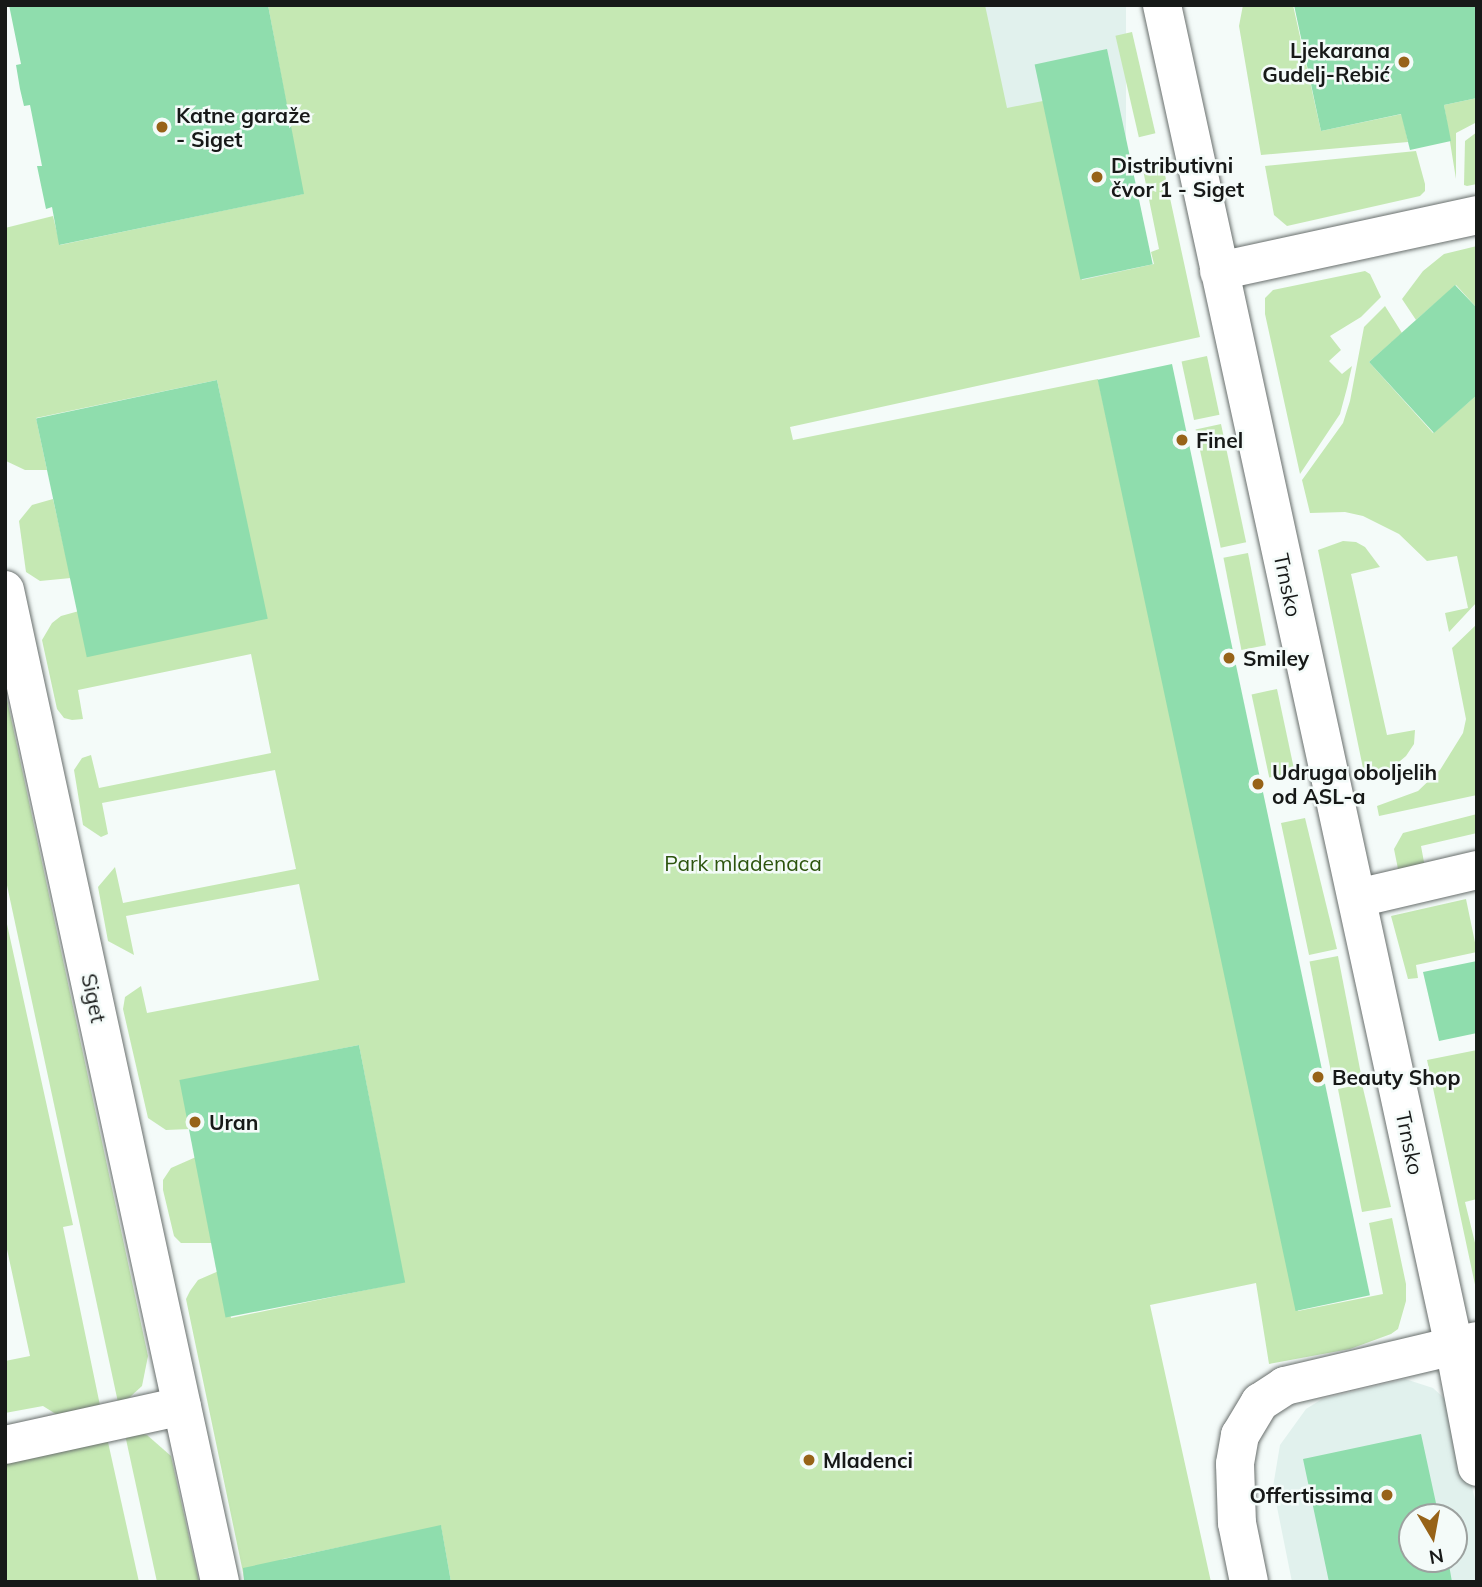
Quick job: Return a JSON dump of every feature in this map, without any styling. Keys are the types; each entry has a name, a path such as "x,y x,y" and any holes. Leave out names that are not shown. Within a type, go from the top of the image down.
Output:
{"street":[{"name":"Trnsko","path":"1161,5 1358,898 1466,1344 1477,1467"},
{"path":"1219,271 1477,215"},
{"name":"Siget","path":"5,590 220,1582"},
{"path":"1358,898 1477,870"},
{"path":"1250,1582 1237,1523 1235,1464 1240,1435 1260,1402 1285,1386 1466,1344"},
{"path":"5,1445 182,1406"}],"shaded area":[{"path":"985,5 1126,5 1126,310 985,310"},
{"path":"1405,1379 1433,1388 1446,1400 1456,1419 1477,1508 1477,1582 1292,1582 1273,1487 1280,1445 1306,1409 1322,1399"}],"green space":[{"name":"Park mladenaca","path":"268,5 985,5 1007,108 1043,101 1082,280 1154,264 1151,252 1159,249 1142,165 1162,161 1200,337 790,427 793,440 1098,379 1298,1311 1383,1294 1369,1223 1392,1218 1406,1284 1406,1301 1398,1329 1391,1334 1350,1349 1269,1364 1256,1283 1150,1305 1211,1582 451,1582 441,1526 283,1559 245,1582 186,1299 190,1291 198,1280 221,1270 231,1318 404,1282 359,1045 181,1081 190,1129 166,1130 148,1118 123,1009 125,997 141,986 147,1013 319,980 299,884 126,916 134,955 108,941 98,887 115,867 123,903 296,869 275,770 102,803 108,834 101,837 83,825 74,770 82,758 91,755 99,788 271,753 251,654 78,690 83,719 72,720 64,718 57,709 42,640 52,623 61,616 79,611 266,618 217,380 36,418 47,470 25,470 6,461 5,228 53,216 60,245 303,194"},
{"path":"1243,5 1293,5 1321,131 1402,114 1408,142 1261,155 1239,26"},
{"path":"1132,32 1155,133 1139,137 1115,36"},
{"path":"1477,98 1477,122 1456,133 1456,179 1444,105"},
{"path":"1477,132 1477,184 1467,186 1464,185 1465,141"},
{"path":"1416,151 1425,184 1425,191 1420,196 1287,226 1274,215 1265,166"},
{"path":"1477,246 1477,308 1456,285 1416,320 1402,299 1423,271 1444,254"},
{"path":"1365,271 1370,274 1381,297 1361,317 1330,336 1341,350 1329,361 1342,374 1352,366 1340,414 1300,474 1265,314 1265,298 1273,290"},
{"path":"1385,306 1402,333 1369,362 1433,433 1477,395 1477,602 1449,632 1445,613 1468,608 1457,556 1427,561 1399,534 1363,516 1345,512 1310,513 1302,480 1343,423 1350,401 1364,327"},
{"path":"1207,356 1219,415 1194,420 1182,361"},
{"path":"1221,424 1246,542 1221,548 1196,429"},
{"path":"53,499 71,578 40,581 26,572 19,521 32,505"},
{"path":"1343,541 1356,542 1365,547 1380,567 1351,574 1387,735 1415,730 1414,744 1406,756 1393,767 1378,773 1364,773 1318,550"},
{"path":"1248,553 1266,645 1241,650 1223,558"},
{"path":"1477,624 1477,795 1379,816 1377,806 1418,791 1440,770 1463,733 1466,719 1452,648"},
{"path":"1277,689 1295,772 1269,778 1252,694"},
{"path":"5,690 148,1356 142,1386 119,1407 5,876"},
{"path":"1477,814 1477,833 1421,846 1426,873 1400,879 1394,849 1403,833"},
{"path":"1305,818 1337,949 1309,955 1281,823"},
{"path":"1466,899 1477,952 1416,965 1418,978 1408,979 1391,916"},
{"path":"5,915 73,1225 63,1227 102,1415 67,1421 43,1406 5,1413 5,1361 30,1356 5,1240"},
{"path":"1338,956 1361,1074 1332,1079 1310,962"},
{"path":"1477,1050 1477,1199 1465,1202 1477,1251 1477,1294 1427,1060"},
{"path":"1362,1084 1391,1207 1362,1212 1338,1089"},
{"path":"196,1157 214,1243 181,1243 174,1236 163,1190 163,1180 171,1168"},
{"path":"124,1430 147,1435 171,1456 199,1582 157,1582"},
{"path":"106,1433 139,1582 5,1582 5,1454"}],"building":[{"name":"Katne garaže - Siget","path":"9,5 268,5 304,194 59,245 52,207 46,209 37,166 42,166 30,105 24,106 20,89 16,65 21,64"},
{"path":"1294,5 1477,5 1477,98 1444,105 1451,141 1410,150 1401,114 1321,131"},
{"name":"Distributivni čvor 1 - Siget","path":"1107,49 1153,264 1080,280 1035,64"},
{"path":"1455,285 1477,308 1477,395 1434,433 1369,362"},
{"path":"1172,364 1370,1295 1296,1311 1098,380"},
{"path":"217,380 268,619 87,657 36,418"},
{"path":"1477,961 1477,1033 1439,1041 1423,972"},
{"path":"359,1045 405,1283 226,1317 179,1080"},
{"path":"1421,1434 1436,1503 1398,1503 1398,1573 1450,1573 1452,1582 1329,1582 1303,1459"},
{"path":"441,1525 451,1582 244,1582 243,1568"}],"place":[{"name":"Ljekarana Gudelj-Rebić","path":"1404,62"},
{"name":"Katne garaže - Siget","path":"162,127"},
{"name":"Distributivni čvor 1 - Siget","path":"1097,177"},
{"name":"Finel","path":"1182,440"},
{"name":"Smiley","path":"1229,658"},
{"name":"Udruga oboljelih od ASL-a","path":"1258,784"},
{"name":"Beauty Shop","path":"1318,1077"},
{"name":"Uran","path":"195,1122"},
{"name":"Mladenci","path":"809,1460"},
{"name":"Offertissima","path":"1387,1495"}]}
